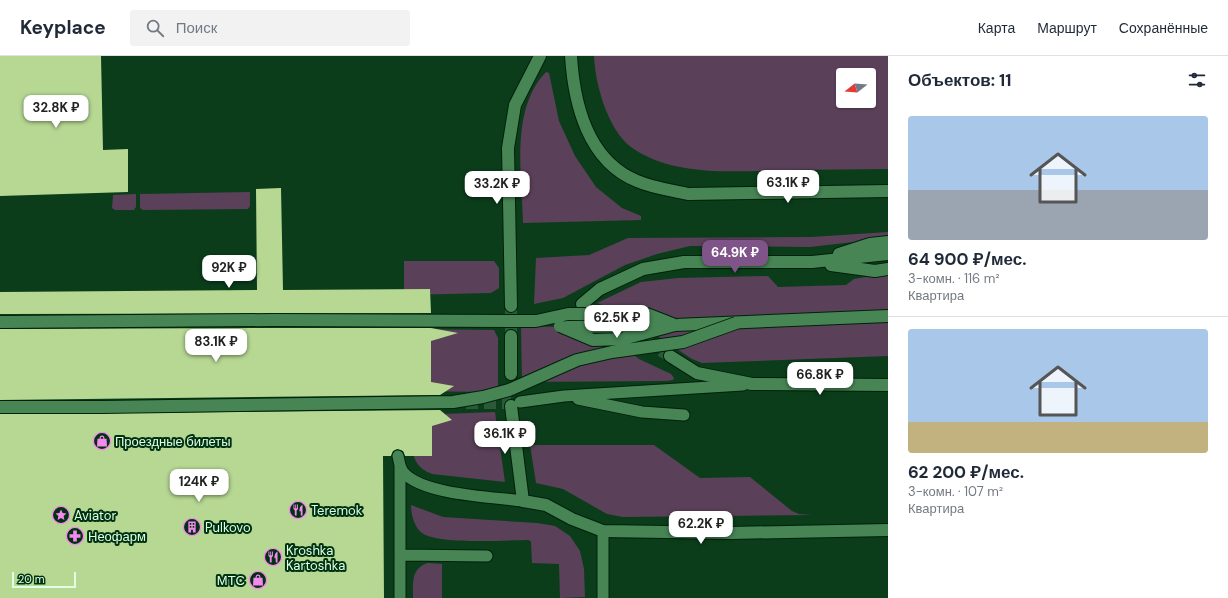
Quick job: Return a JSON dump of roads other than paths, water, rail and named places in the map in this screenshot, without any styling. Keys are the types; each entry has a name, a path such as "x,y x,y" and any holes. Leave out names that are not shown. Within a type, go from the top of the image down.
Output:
{"street":[{"path":"511,306 508,148 515,106 540,56"},
{"path":"571,56 576,98 589,136 598,150 609,162 636,181 659,188 688,194 888,191"},
{"path":"812,262 870,244 888,242"},
{"path":"582,304 600,289 643,269 684,262 812,262 888,254"},
{"path":"812,262 875,271 888,269"},
{"path":"536,321 568,314 647,314 675,325"},
{"path":"0,322 272,320 536,321 560,326 593,340 623,339 675,325 736,323 825,317 888,316"},
{"path":"0,407 453,402 483,397 509,390 577,360 612,352 682,342 736,323"},
{"path":"511,336 511,374"},
{"path":"670,356 697,373 752,384 888,385"},
{"path":"515,404 523,501 546,505 572,519 603,531 730,533 888,530"}],"lane":[{"path":"515,404 564,396 752,384"},
{"path":"564,396 642,412 684,415"},
{"path":"400,598 399,460 403,472 415,483 434,489 523,501"},
{"path":"603,531 603,598"},
{"path":"400,555 487,556"}],"tunnel":[{"path":"511,306 511,336"},
{"path":"630,332 670,356"},
{"path":"466,403 511,403"}],"place":[{"name":"Проездные билеты","path":"102,441"},
{"name":"Teremok","path":"298,510"},
{"name":"Aviator","path":"61,515"},
{"name":"Pulkovo","path":"192,527"},
{"name":"Неофарм","path":"75,536"},
{"name":"Kroshka Kartoshka","path":"273,557"},
{"name":"МТС","path":"258,580"}]}
